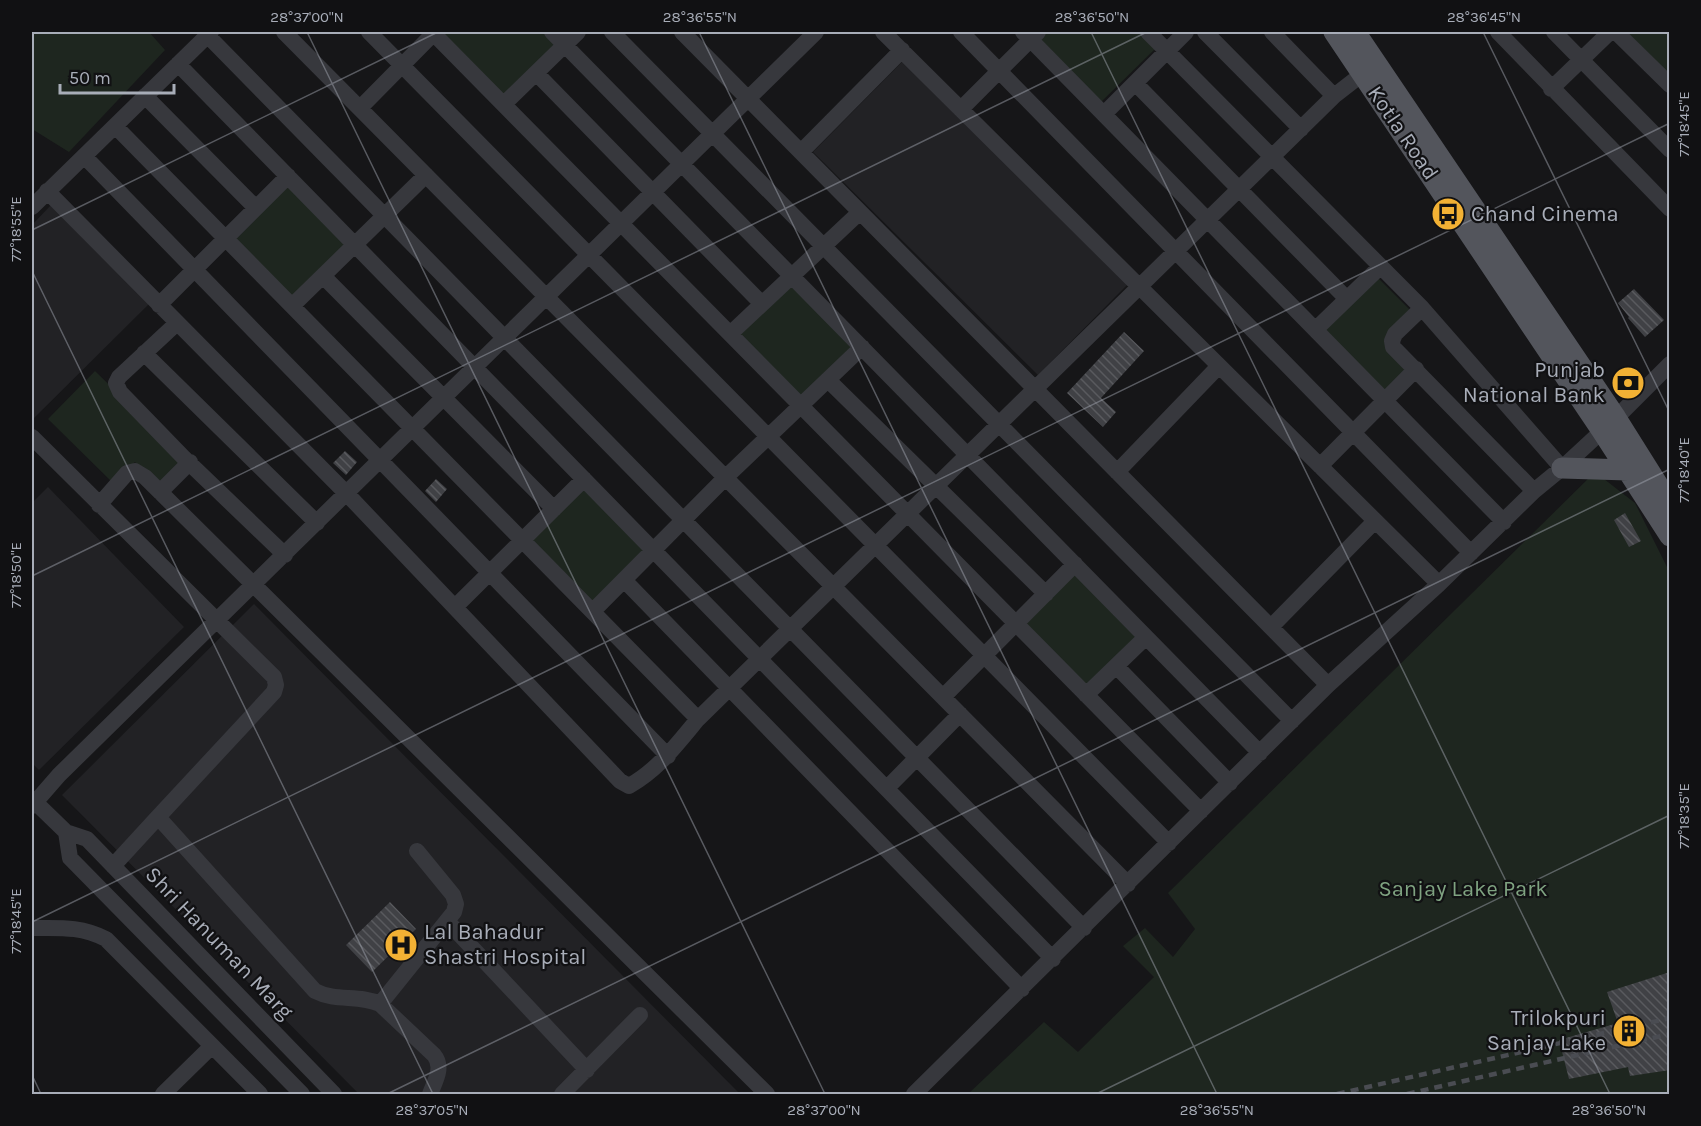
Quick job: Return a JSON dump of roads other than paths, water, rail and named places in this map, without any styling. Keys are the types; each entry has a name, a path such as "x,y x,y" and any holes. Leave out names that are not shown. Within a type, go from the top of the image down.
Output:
{"main road":[{"name":"Kotla Road","path":"1334,32 1370,69 1609,425 1670,504"},
{"name":"Kotla Road","path":"1355,32 1370,69"},
{"name":"Kotla Road","path":"1609,425 1628,470 1670,536"},
{"path":"1562,468 1628,470"}],"street":[{"path":"284,32 1128,884"},
{"path":"369,32 1169,843"},
{"path":"360,108 434,32 1201,811"},
{"path":"552,32 1260,753"},
{"path":"504,104 578,32"},
{"path":"612,32 1292,721"},
{"path":"33,802 816,32"},
{"path":"883,32 1439,584"},
{"path":"961,32 1471,553"},
{"path":"1148,32 1422,308 1562,468"},
{"path":"1104,114 1186,32"},
{"path":"1205,32 1301,129"},
{"path":"1272,32 1334,96"},
{"path":"1498,32 1670,209"},
{"path":"1554,32 1670,150"},
{"path":"1551,88 1610,32"},
{"path":"1616,32 1670,85"},
{"path":"32,207 209,33 385,216 1084,928"},
{"path":"687,33 748,99 1328,685"},
{"path":"961,109 999,71 1031,34 1104,114 1504,522"},
{"path":"801,152 902,50"},
{"path":"178,64 1053,959"},
{"path":"47,191 346,494 620,781 629,786 668,756 698,718 1334,96 1370,69"},
{"path":"536,73 762,304"},
{"path":"1135,83 1347,299"},
{"path":"145,96 256,208"},
{"path":"115,126 698,718"},
{"path":"84,156 668,756"},
{"path":"292,306 426,175"},
{"path":"159,305 288,176"},
{"path":"730,334 860,212"},
{"path":"1316,329 1381,266"},
{"path":"323,276 554,509"},
{"path":"1422,308 1395,334 1392,341 1393,347 1534,491"},
{"path":"177,323 119,377 116,383 120,392 285,555"},
{"path":"593,611 726,477 862,347"},
{"path":"144,353 317,523"},
{"path":"914,1095 1328,685 1439,584 1534,491 1609,425 1670,364"},
{"path":"1118,472 1219,366"},
{"path":"1320,466 1416,369"},
{"path":"828,380 1046,594"},
{"path":"32,437 274,677 276,685 274,692 113,866"},
{"path":"160,492 190,462"},
{"path":"99,505 127,473 135,471 145,477 767,1095"},
{"path":"455,607 584,479"},
{"path":"1271,627 1376,521"},
{"path":"943,697 1075,564"},
{"path":"624,580 1022,990"},
{"path":"1086,694 1146,637"},
{"path":"1116,666 1230,783"},
{"path":"887,788 960,714"},
{"name":"Shri Hanuman Marg","path":"33,802 66,832 87,839 334,1095"},
{"path":"159,817 315,991 330,998 372,1000 380,1004 439,1060 440,1066 430,1095"},
{"name":"Shri Hanuman Marg","path":"66,832 70,858 302,1095"},
{"path":"380,1004 454,912 456,904 453,895 417,851"},
{"path":"447,921 587,1070"},
{"path":"32,928 79,928 106,939 260,1095"},
{"path":"562,1095 640,1016"},
{"path":"163,1095 212,1046"}],"railway":[{"path":"1337,1094 1670,1018"},
{"path":"1407,1094 1670,1034"}],"place":[{"name":"Chand Cinema","path":"1448,214"},
{"name":"Punjab National Bank","path":"1628,383"},
{"name":"Lal Bahadur Shastri Hospital","path":"401,945"},
{"name":"Trilokpuri Sanjay Lake","path":"1629,1031"}],"park label":[{"name":"Sanjay Lake Park","path":"1463,889"}]}
